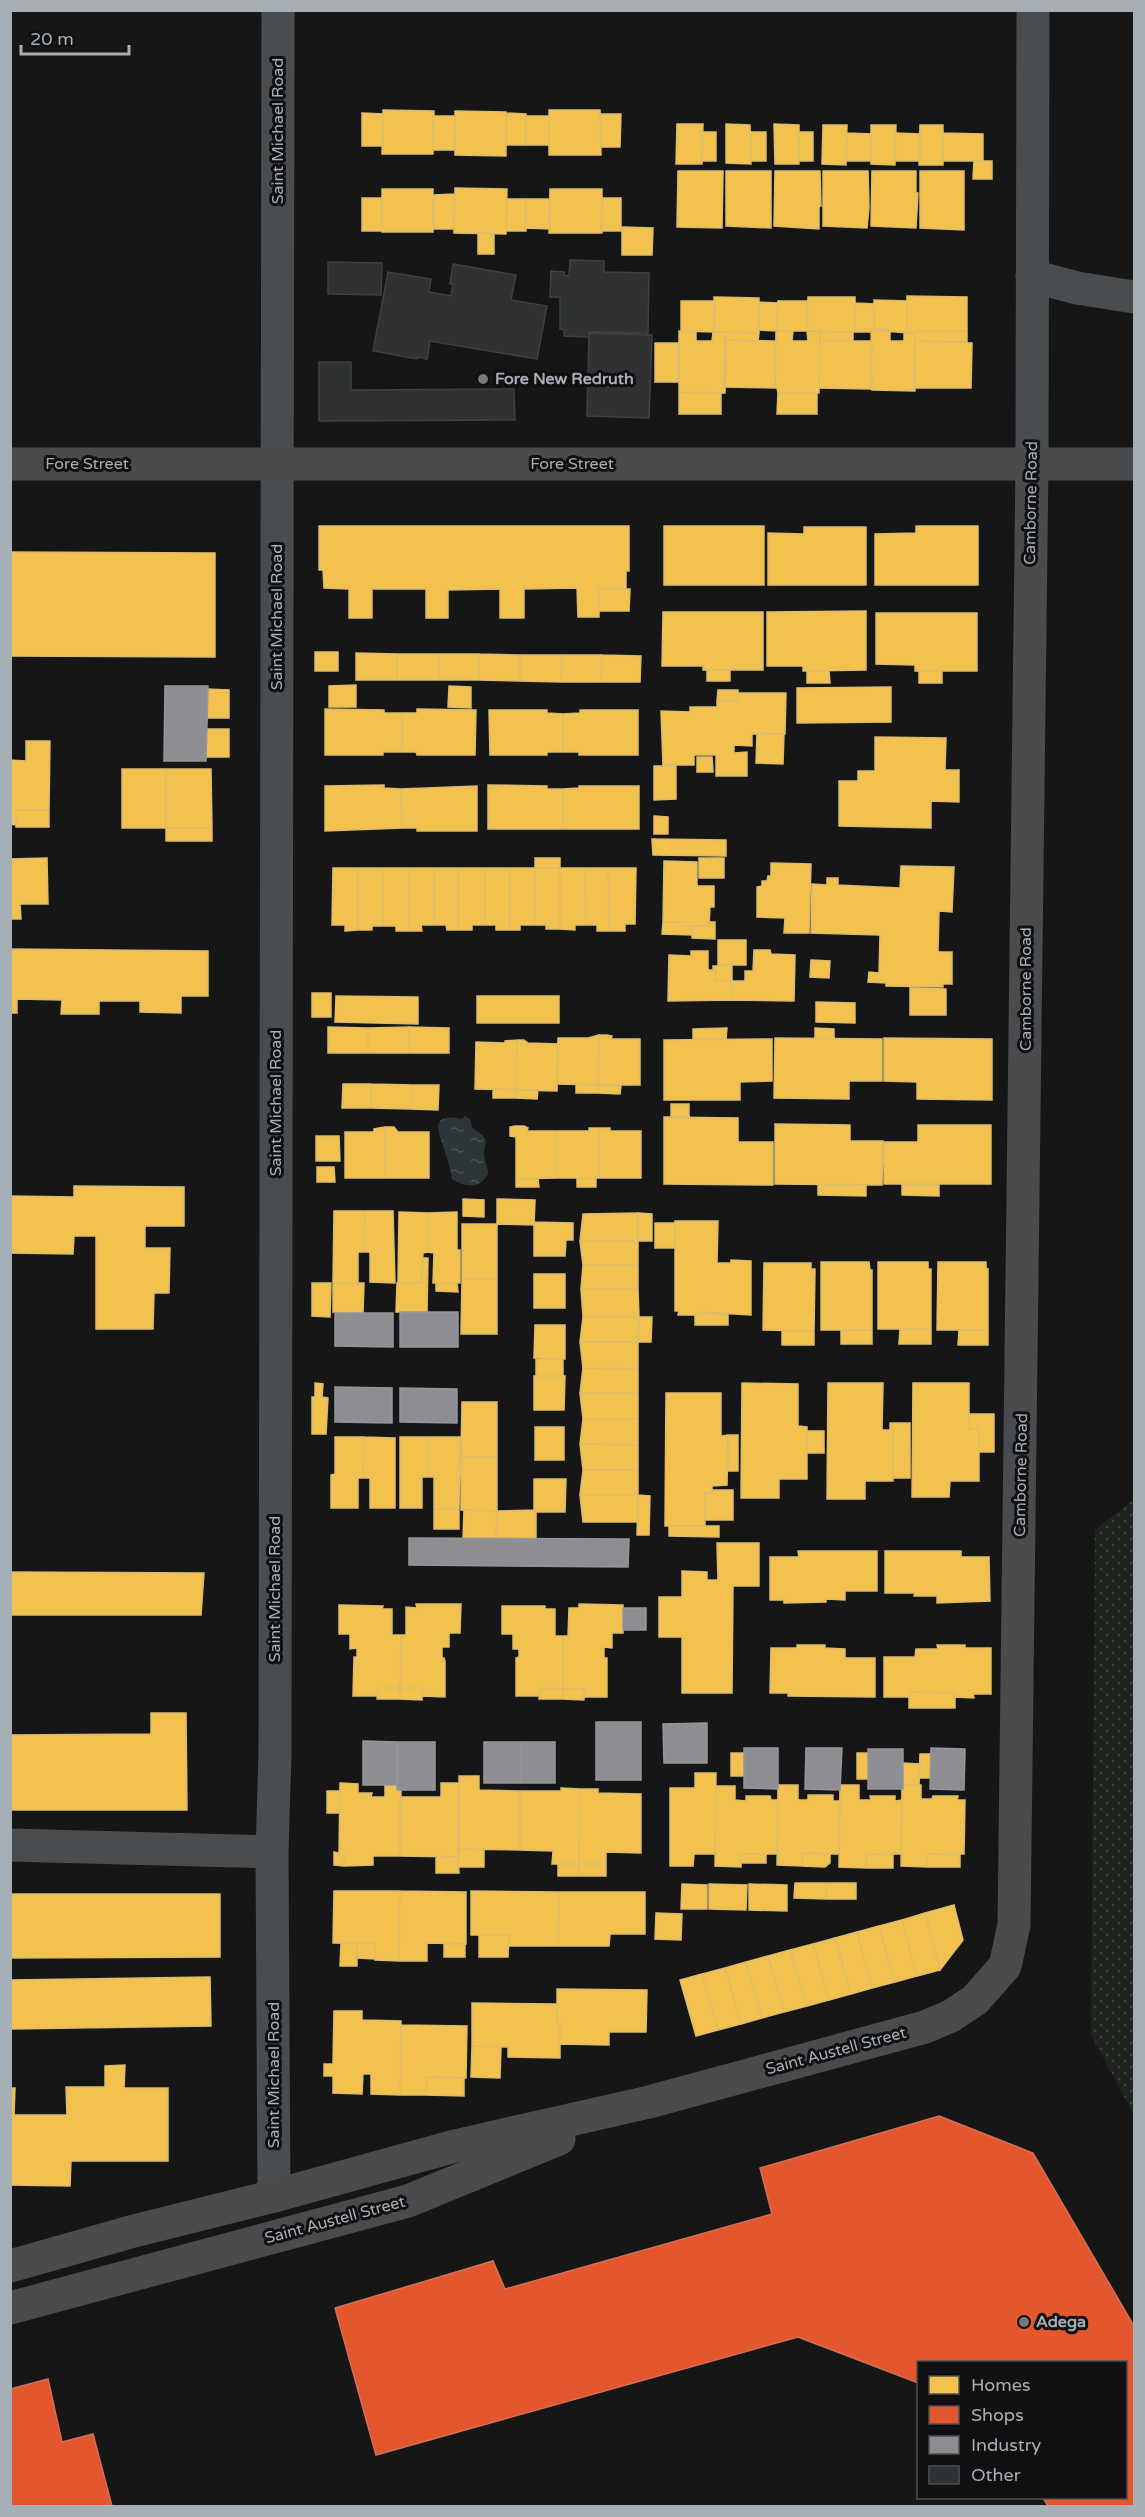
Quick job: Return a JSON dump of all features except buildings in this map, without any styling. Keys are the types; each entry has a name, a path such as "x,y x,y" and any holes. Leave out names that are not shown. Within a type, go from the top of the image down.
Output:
{"street":[{"name":"Saint Michael Road","path":"274,2196 272,1852 275,1754 278,10"},
{"name":"Camborne Road","path":"1005,1966 1014,1925 1032,464 1033,10"},
{"path":"1032,276 1077,288 1134,297"},
{"name":"Fore Street","path":"10,464 1134,464"},
{"path":"10,1845 272,1852"},
{"name":"Saint Austell Street","path":"10,2266 455,2146 649,2102 925,2027 951,2016 975,2000 1005,1966"},
{"name":"Saint Austell Street","path":"10,2308 408,2201 649,2102"}],"shaded area":[{"path":"1134,1499 1134,2115 1091,2035 1095,1530"}],"water":[{"path":"465,1116 471,1120 472,1127 483,1136 488,1169 488,1174 484,1179 472,1186 452,1179 438,1128 439,1122 443,1119 462,1119"}],"place":[{"name":"Fore New Redruth","path":"483,379"},
{"name":"Adega","path":"1024,2322"}]}
